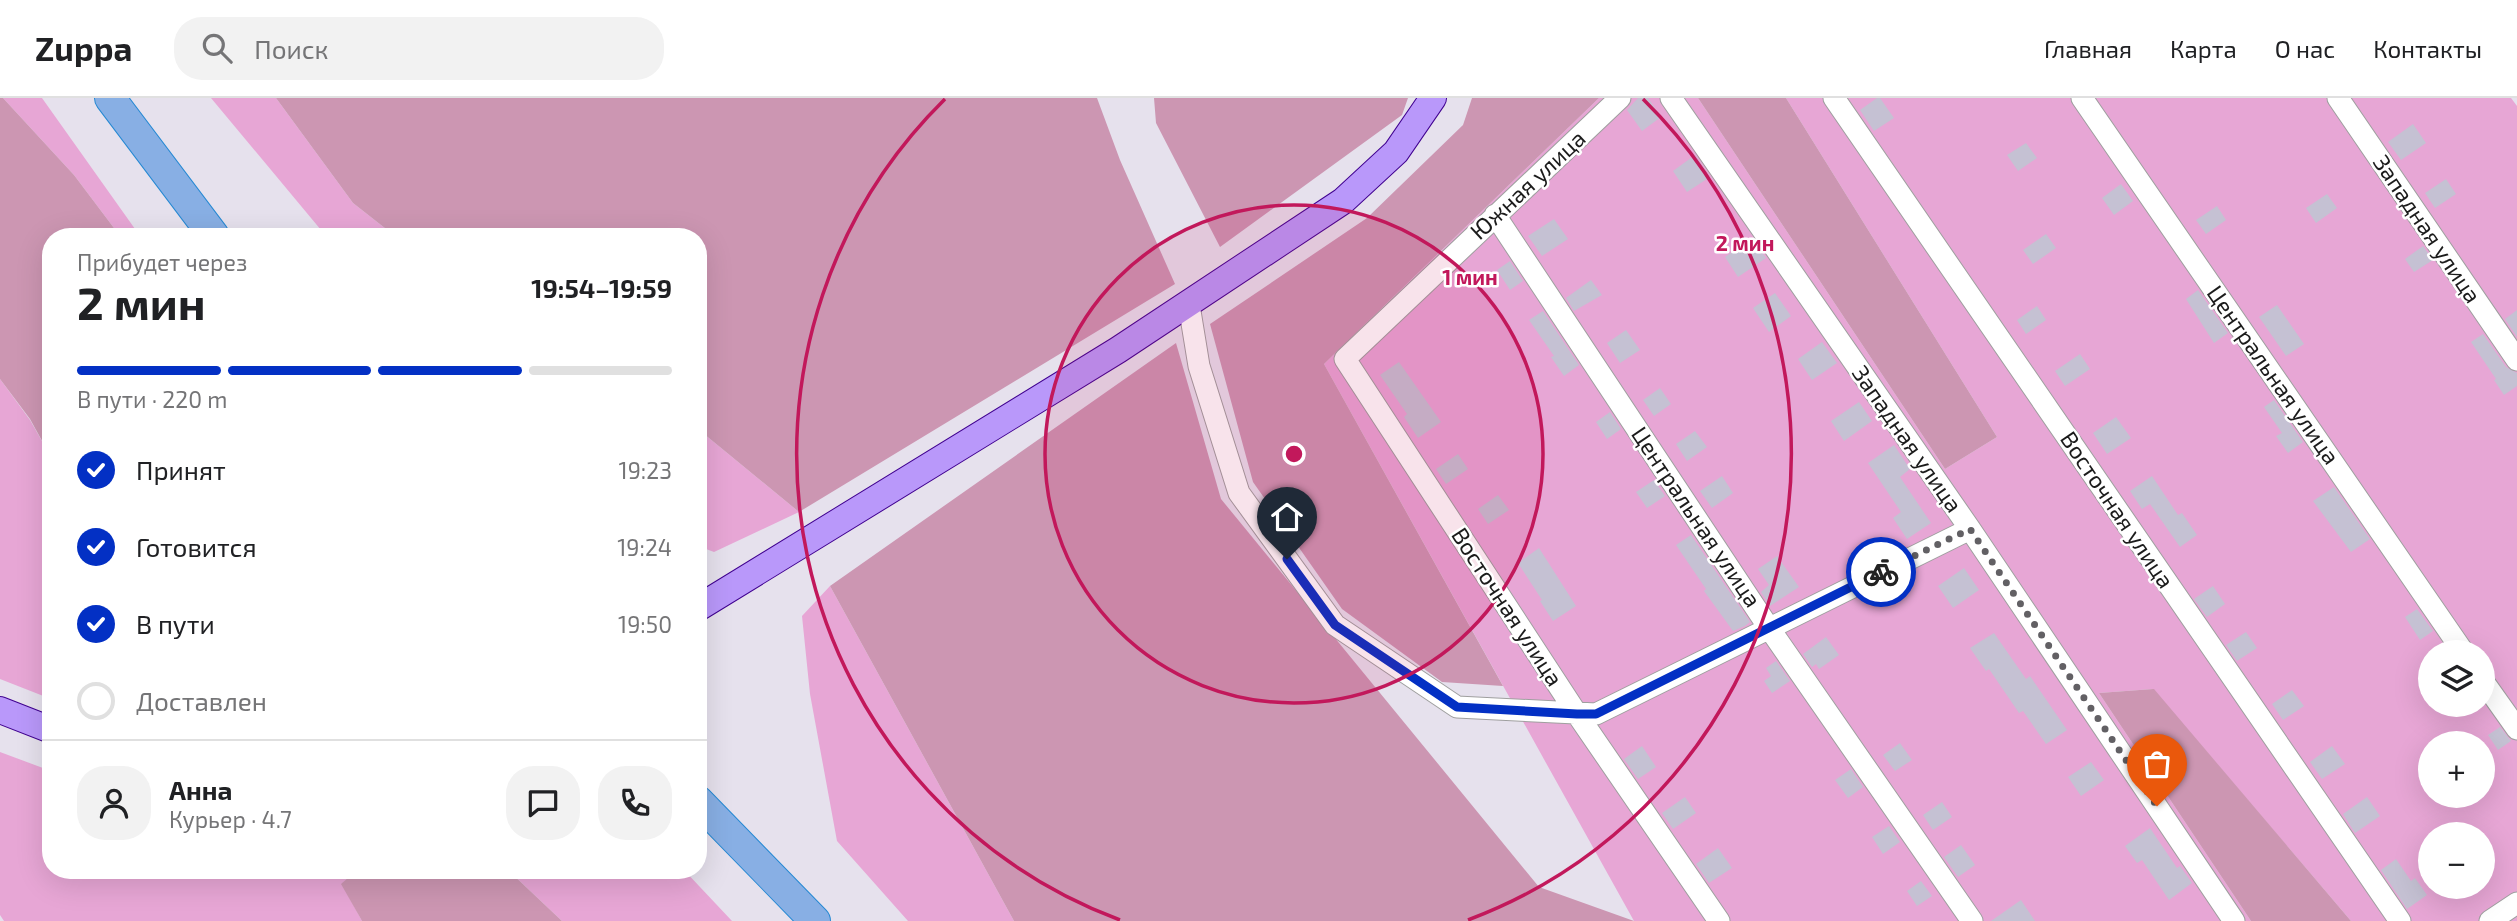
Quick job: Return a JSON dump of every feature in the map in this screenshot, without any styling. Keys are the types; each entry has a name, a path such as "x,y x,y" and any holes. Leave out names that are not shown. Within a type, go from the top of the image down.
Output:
{"highway":[{"path":"110,98 208,228"},
{"path":"707,810 815,921"}],"main road":[{"path":"707,602 1189,305 1343,201 1396,152 1433,98"},
{"path":"0,710 42,726"}],"street":[{"name":"Южная улица","path":"1345,359 1620,98"},
{"name":"Западная улица","path":"1671,98 1970,529 2234,921"},
{"name":"Восточная улица","path":"1835,98 2400,921"},
{"name":"Центральная улица","path":"2081,98 2455,640"},
{"name":"Западная улица","path":"2337,98 2517,360"},
{"name":"Центральная улица","path":"1496,215 1769,628 1972,921"},
{"path":"1189,305 1199,366 1239,493 1335,625 1457,707 1596,714 1970,529"},
{"name":"Восточная улица","path":"1345,359 1577,714 1719,921"},
{"path":"2495,698 2517,729"},
{"path":"2490,921 2517,903"}],"shaded area":[{"path":"0,98 3,98 74,175 114,228 42,228 42,441 30,419 0,379"},
{"path":"3,98 42,98 134,228 114,228 74,175"},
{"path":"211,98 276,98 353,203 385,228 319,228"},
{"path":"276,98 1097,98 1120,160 1175,284 799,512 707,436 707,228 385,228 353,203"},
{"path":"1154,98 1408,98 1402,115 1220,247 1156,123"},
{"path":"1472,98 1599,98 1324,364 1503,686 1442,682 1342,609 1253,482 1210,324 1367,218 1463,125"},
{"path":"1599,98 1698,98 1945,469 1997,437 1786,98 2511,98 2517,106 2517,921 2351,921 2153,689 2099,693 2251,921 1634,921 1324,364"},
{"path":"1698,98 1786,98 1997,437 1945,469"},
{"path":"1176,343 1221,499 1539,887 1634,921 1014,921 830,586"},
{"path":"0,379 42,441 42,695 0,679"},
{"path":"707,436 799,512 714,552 707,549"},
{"path":"830,586 1014,921 908,921 837,841 810,694 802,616"},
{"path":"2154,689 2351,921 2251,921 2099,693"},
{"path":"0,752 42,768 42,879 347,879 342,884 362,921 4,921 0,915"},
{"path":"347,879 518,879 562,921 362,921 341,884"},
{"path":"518,879 692,879 732,921 562,921"}],"building":[{"path":"1638,98 1648,98 1661,117 1642,131 1627,110"},
{"path":"1880,98 1894,118 1874,131 1860,110"},
{"path":"2413,124 2426,143 2401,160 2388,142"},
{"path":"2026,143 2037,158 2018,171 2007,155"},
{"path":"1695,155 1710,177 1687,192 1673,171"},
{"path":"2446,179 2456,194 2435,208 2425,193"},
{"path":"2121,184 2133,201 2114,215 2102,198"},
{"path":"2327,194 2337,208 2316,223 2306,208"},
{"path":"2217,206 2226,220 2206,234 2196,220"},
{"path":"1554,219 1568,239 1542,256 1528,236"},
{"path":"2046,234 2056,248 2033,264 2023,250"},
{"path":"1752,238 1766,258 1738,277 1725,257"},
{"path":"2423,246 2433,260 2414,272 2405,259"},
{"path":"1510,261 1523,281 1510,290 1497,270"},
{"path":"1591,280 1602,295 1574,311 1566,298"},
{"path":"2198,290 2228,333 2214,343 2186,299"},
{"path":"1775,293 1791,316 1769,332 1753,308"},
{"path":"2277,305 2304,344 2286,356 2259,317"},
{"path":"2037,306 2046,320 2026,334 2017,320"},
{"path":"2517,310 2517,337 2505,319"},
{"path":"1543,311 1579,365 1564,376 1551,357 1554,356 1529,320"},
{"path":"1626,330 1640,350 1620,363 1607,343"},
{"path":"2483,334 2506,367 2517,373 2517,386 2504,395 2471,342"},
{"path":"1822,342 1837,363 1812,380 1798,359"},
{"path":"2080,354 2090,369 2065,386 2055,371"},
{"path":"1399,362 1441,422 1418,438 1404,417 1407,414 1380,375"},
{"path":"1660,388 1671,404 1654,416 1643,400"},
{"path":"2274,400 2303,442 2288,453 2276,436 2282,433 2264,407"},
{"path":"1859,402 1872,421 1844,441 1831,421"},
{"path":"1610,412 1621,429 1607,439 1596,422"},
{"path":"2116,417 2131,438 2107,454 2093,433"},
{"path":"1695,431 1707,447 1687,461 1676,444"},
{"path":"1894,445 1910,469 1900,477 1931,523 1907,539 1893,518 1901,512 1868,463"},
{"path":"1458,454 1468,469 1446,484 1436,469"},
{"path":"1722,476 1733,493 1712,508 1700,491"},
{"path":"2152,476 2178,515 2182,513 2197,535 2180,547 2150,504 2142,509 2130,491"},
{"path":"1654,480 1665,496 1647,508 1636,492"},
{"path":"2334,487 2370,539 2351,552 2313,501"},
{"path":"1498,495 1509,510 1488,524 1478,509"},
{"path":"1691,535 1750,622 1745,626 1733,631 1676,545"},
{"path":"1539,548 1576,606 1553,621 1518,563"},
{"path":"1777,556 1799,587 1770,606 1761,592 1769,585 1758,569"},
{"path":"1964,568 1979,590 1953,608 1938,586"},
{"path":"2213,586 2225,604 2207,617 2194,599"},
{"path":"2417,609 2433,631 2420,640 2405,617"},
{"path":"2246,632 2257,648 2237,661 2226,645"},
{"path":"1994,633 2026,679 2030,676 2067,730 2046,744 2023,711 2019,713 1989,669 1986,671 1970,648"},
{"path":"1826,637 1839,655 1819,669 1816,664 1812,667 1803,654"},
{"path":"1776,661 1790,681 1772,693 1764,681 1771,676 1766,668"},
{"path":"2292,690 2304,706 2283,720 2272,704"},
{"path":"2500,727 2511,741 2498,750 2494,731"},
{"path":"1900,743 1912,760 1895,771 1883,755"},
{"path":"1642,746 1656,767 1638,779 1624,759"},
{"path":"2332,746 2345,764 2322,779 2310,762"},
{"path":"2091,762 2104,780 2081,796 2068,777"},
{"path":"1851,769 1863,787 1848,798 1835,780"},
{"path":"1685,797 1696,813 1673,829 1662,813"},
{"path":"2367,797 2380,816 2355,833 2343,814"},
{"path":"1942,802 1952,817 1933,830 1923,815"},
{"path":"1889,826 1900,842 1883,854 1872,837"},
{"path":"2150,828 2177,868 2180,866 2192,883 2169,900 2142,860 2137,863 2125,846"},
{"path":"1961,845 1975,865 1958,877 1944,857"},
{"path":"1718,848 1732,868 1709,883 1696,864"},
{"path":"2396,859 2411,881 2415,878 2418,882 2418,899 2421,899 2407,909 2381,870"},
{"path":"1921,881 1932,896 1917,906 1907,891"},
{"path":"2021,900 2035,921 1991,921"}],"way so far":[{"path":"1881,572 1970,529 2157,806"}],"route":[{"path":"1287,559 1335,625 1457,707 1577,714 1596,714 1881,572"}]}
